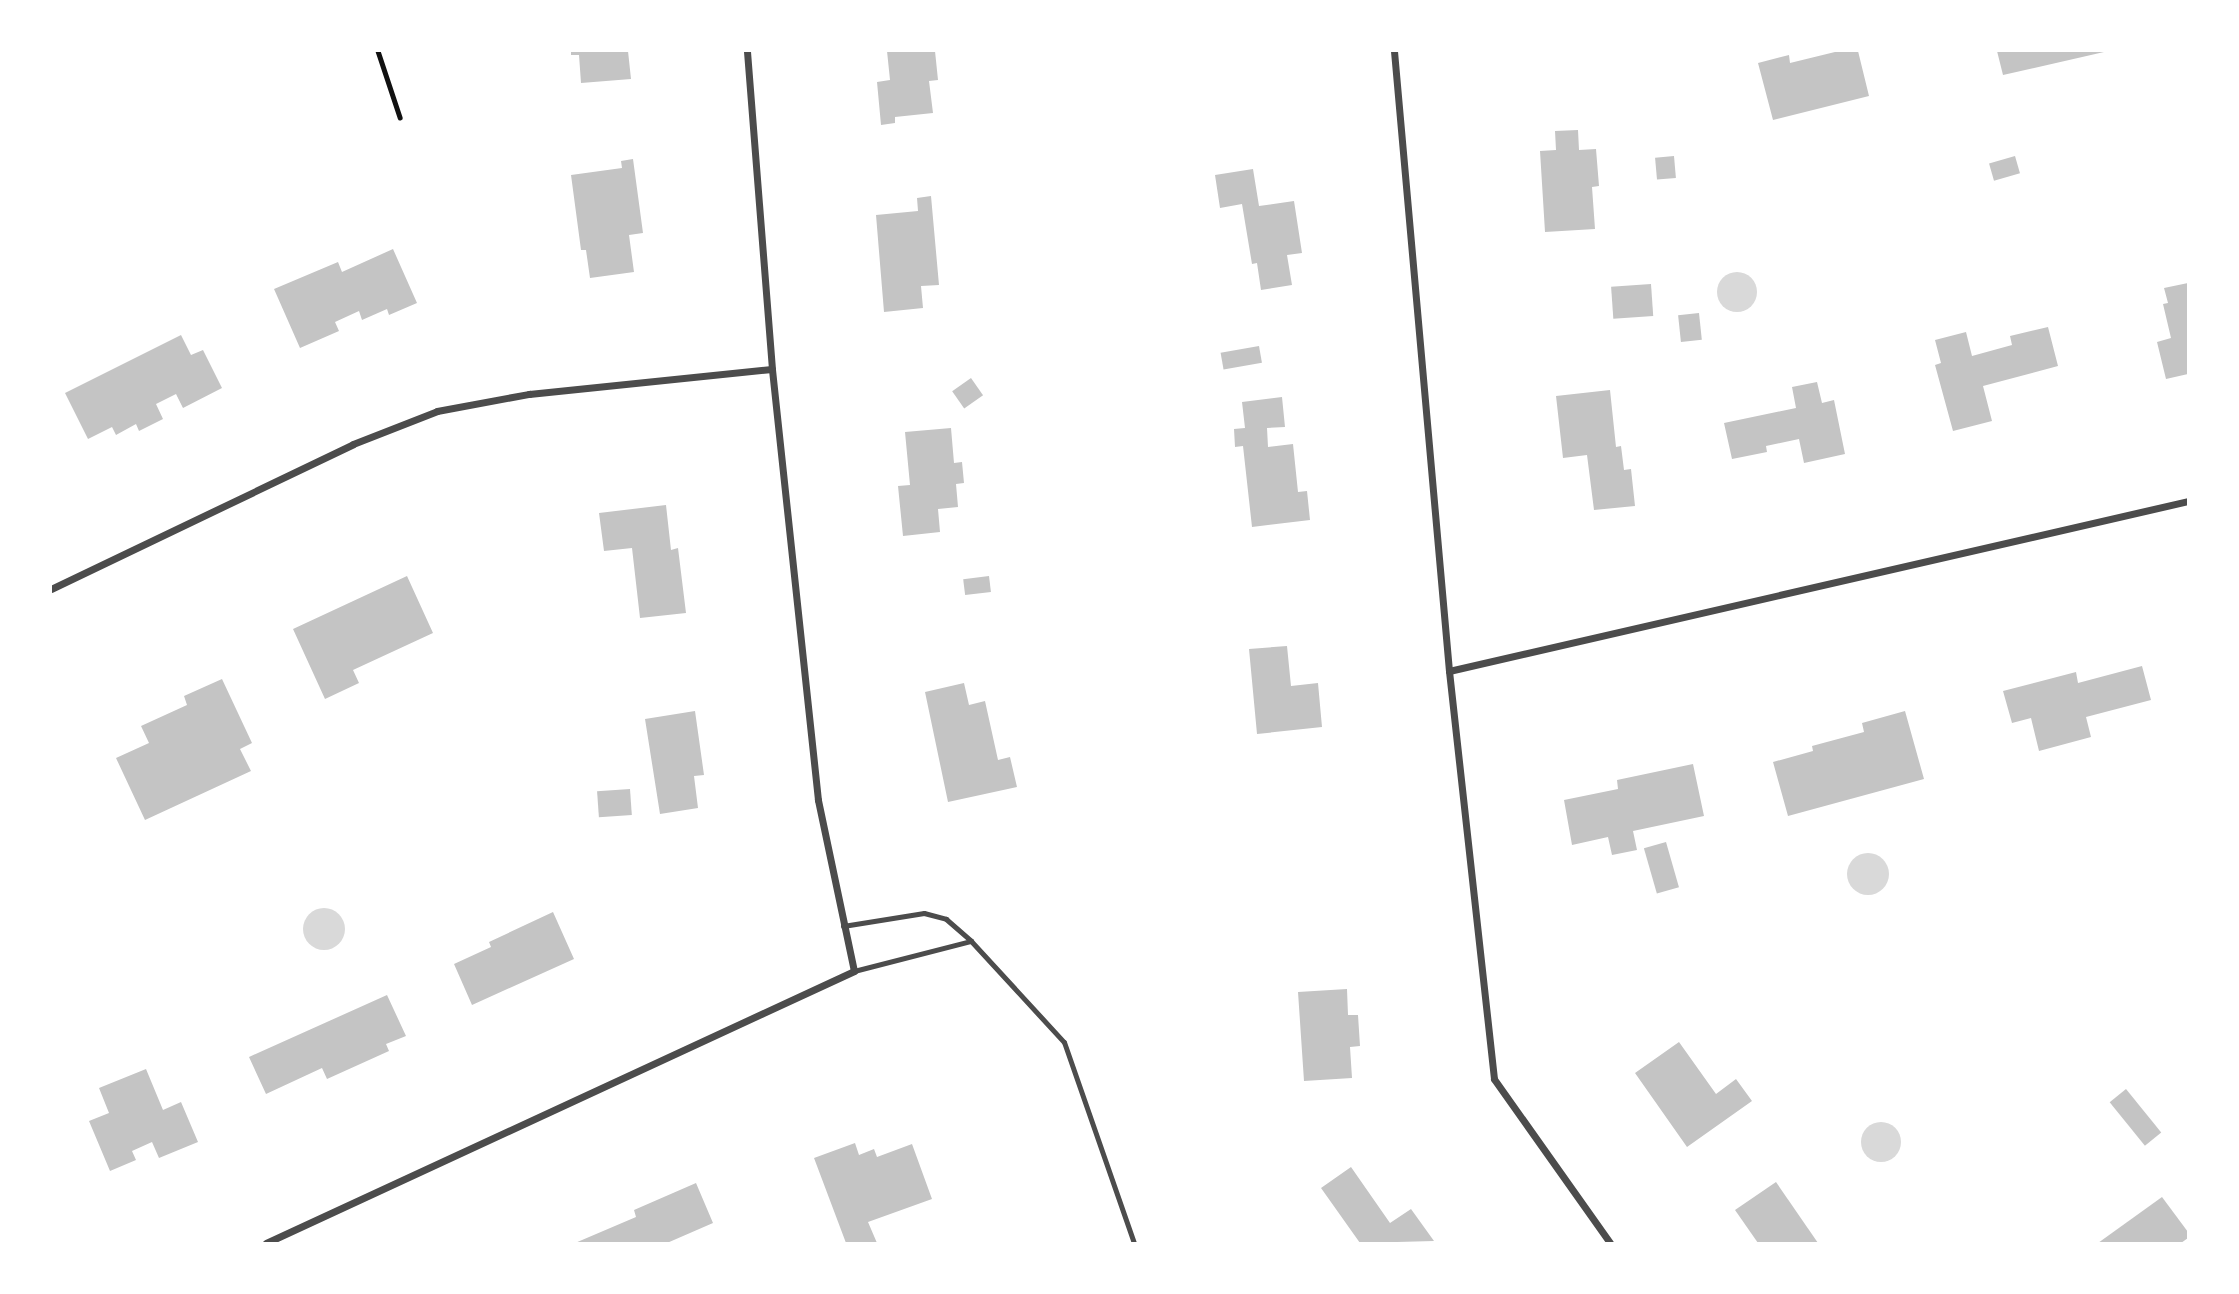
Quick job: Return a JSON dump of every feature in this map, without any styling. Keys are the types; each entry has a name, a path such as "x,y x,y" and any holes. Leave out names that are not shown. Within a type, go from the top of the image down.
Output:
{"street":[{"path":"266,1243 854,971 818,800 772,369 747,51"},
{"path":"1394,51 1449,671 1494,1079 1610,1243"},
{"path":"51,589 353,444 437,411 529,394 772,369"},
{"path":"1449,671 2188,501"}],"lane":[{"path":"843,926 924,913 946,919 971,941 1064,1042 1134,1243"},
{"path":"854,971 971,941"}],"path":[{"path":"378,51 400,117"}],"shaded area":[{"path":"1737,272 1745,273 1751,278 1756,284 1756,300 1751,306 1745,311 1737,312 1729,311 1723,306 1718,300 1717,292 1718,284 1723,278 1729,273"},
{"path":"1868,853 1882,860 1889,874 1882,888 1868,895 1854,888 1847,874 1854,860"},
{"path":"324,908 339,914 345,929 339,944 324,950 309,944 303,929 309,914"},
{"path":"1881,1122 1889,1123 1895,1128 1900,1134 1900,1150 1895,1156 1889,1161 1881,1162 1873,1161 1867,1156 1862,1150 1861,1142 1862,1134 1867,1128 1873,1123"}],"building":[{"path":"571,51 628,51 631,79 581,83 579,55 571,55"},
{"path":"887,51 935,51 938,80 929,81 933,113 895,117 895,123 881,125 877,82 890,80"},
{"path":"1839,51 1858,51 1869,96 1773,120 1758,63 1789,55 1790,63"},
{"path":"1997,51 2104,51 2104,52 2003,75"},
{"path":"1578,130 1579,150 1596,149 1599,186 1592,187 1595,229 1545,232 1540,151 1556,150 1555,131"},
{"path":"1674,156 1676,178 1657,180 1655,158"},
{"path":"2015,156 2020,173 1994,181 1989,163"},
{"path":"633,159 643,233 629,235 634,272 590,278 586,250 581,250 571,175 622,168 621,161"},
{"path":"1253,169 1259,206 1294,201 1302,253 1287,255 1292,285 1261,290 1257,263 1252,264 1242,204 1220,208 1215,175"},
{"path":"931,196 939,285 921,286 923,308 884,312 876,215 918,211 917,198"},
{"path":"393,249 417,303 389,315 387,309 362,320 359,311 335,322 339,331 300,348 274,289 338,262 342,272"},
{"path":"2188,283 2188,374 2166,379 2157,342 2171,338 2163,304 2168,303 2164,288"},
{"path":"1651,284 1653,316 1613,319 1611,287"},
{"path":"1699,313 1702,340 1681,342 1678,315"},
{"path":"2048,327 2058,366 1983,386 1992,421 1953,431 1935,365 1941,363 1935,340 1966,332 1972,356 2012,345 2010,336"},
{"path":"181,335 191,355 203,350 222,388 183,408 176,394 156,404 163,419 139,431 136,424 116,435 112,427 88,439 65,393"},
{"path":"1259,346 1262,363 1224,370 1221,353"},
{"path":"971,378 983,395 964,408 952,391"},
{"path":"1817,382 1822,403 1834,400 1845,454 1804,463 1799,439 1766,446 1767,452 1732,459 1724,423 1796,408 1792,387"},
{"path":"1610,390 1616,447 1621,446 1624,470 1631,469 1635,506 1594,510 1587,455 1563,458 1556,396"},
{"path":"1282,397 1285,427 1267,428 1268,447 1293,444 1298,492 1307,491 1310,520 1252,527 1243,446 1235,447 1234,429 1245,428 1242,402"},
{"path":"951,428 954,463 962,462 964,483 956,484 958,507 938,509 940,532 903,536 898,486 910,485 905,432"},
{"path":"666,505 671,550 678,548 686,613 640,618 632,548 604,551 599,513"},
{"path":"407,576 433,633 353,670 359,683 325,699 293,629"},
{"path":"989,576 991,592 965,595 963,579"},
{"path":"1287,646 1291,686 1318,683 1322,727 1257,734 1249,649"},
{"path":"2142,666 2151,700 2086,717 2091,737 2039,751 2031,718 2012,723 2003,691 2076,672 2078,683"},
{"path":"222,679 252,743 240,749 251,771 145,820 116,758 149,743 141,726 187,705 184,696"},
{"path":"964,683 969,705 985,701 998,760 1010,757 1017,787 948,802 925,692"},
{"path":"695,711 704,775 694,776 698,808 660,814 645,719"},
{"path":"1905,711 1924,779 1788,816 1773,762 1813,751 1812,746 1864,732 1862,723"},
{"path":"1693,764 1704,816 1633,831 1637,850 1612,855 1608,837 1572,845 1564,800 1618,789 1617,780"},
{"path":"630,789 632,815 599,817 597,791"},
{"path":"1666,842 1679,887 1657,894 1644,848"},
{"path":"553,912 574,959 472,1005 454,964 491,947 489,942"},
{"path":"1347,989 1348,1015 1358,1015 1360,1046 1350,1047 1352,1078 1304,1081 1298,992"},
{"path":"387,995 406,1036 386,1044 389,1051 327,1079 322,1068 266,1094 249,1057"},
{"path":"1679,1042 1716,1094 1736,1079 1752,1101 1687,1147 1635,1073"},
{"path":"146,1069 163,1110 181,1102 198,1142 159,1158 152,1142 132,1151 136,1160 110,1171 89,1121 109,1113 99,1088"},
{"path":"2126,1089 2161,1133 2145,1146 2110,1102"},
{"path":"855,1143 859,1155 874,1149 877,1157 912,1144 932,1199 868,1222 877,1243 846,1243 814,1158"},
{"path":"1351,1167 1390,1223 1411,1209 1434,1241 1360,1243 1321,1188"},
{"path":"1776,1182 1818,1243 1758,1243 1735,1210"},
{"path":"696,1183 713,1223 667,1243 575,1243 636,1217 634,1210"},
{"path":"2162,1197 2188,1232 2188,1238 2181,1243 2098,1243"}]}
